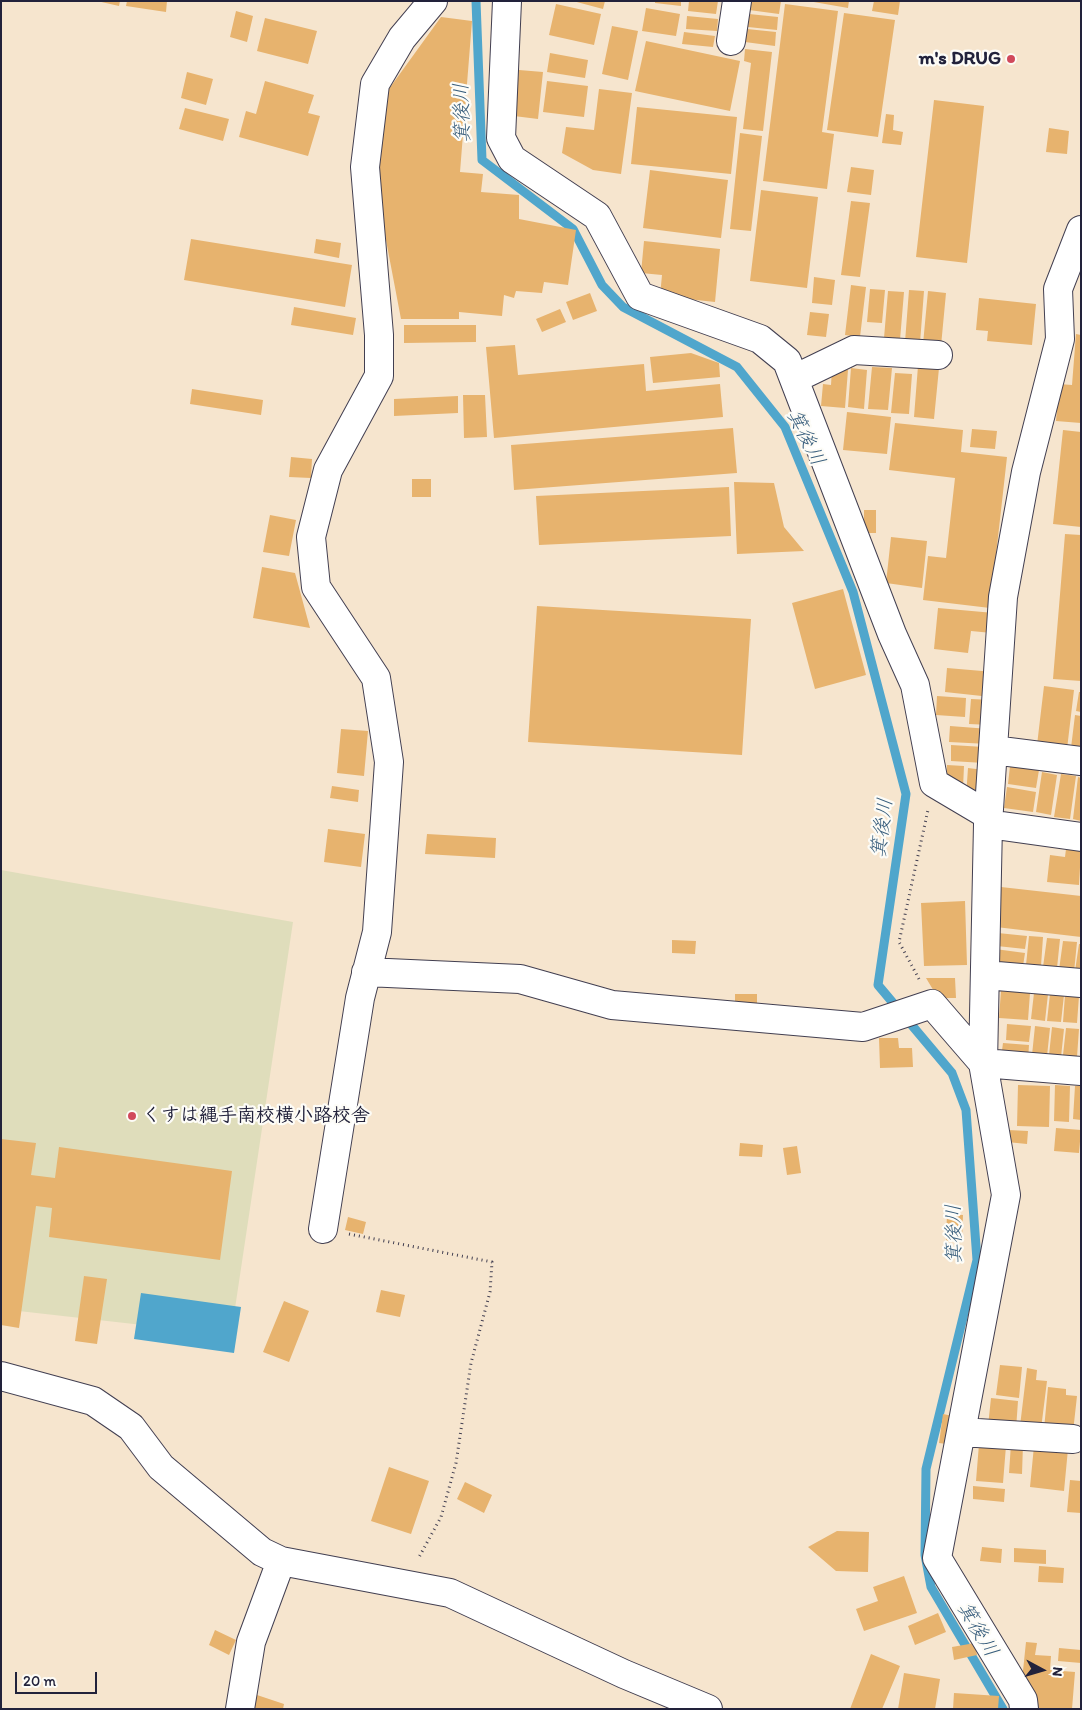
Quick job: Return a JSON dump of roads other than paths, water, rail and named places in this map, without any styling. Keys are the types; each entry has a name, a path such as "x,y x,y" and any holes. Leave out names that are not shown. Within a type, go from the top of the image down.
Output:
{"street":[{"path":"323,1229 360,998 377,932 389,762 376,678 316,588 311,537 328,470 379,376 379,335 365,167 374,84 402,38 433,1"},
{"path":"508,1 501,138 512,159 597,216 640,296 760,339 787,360 892,634 915,685 934,783 988,820 1081,837"},
{"path":"731,41 737,1"},
{"path":"1024,1709 1023,1700 937,1558 1006,1195 983,1063 988,820 1005,587 1026,472 1060,339 1058,289 1081,230"},
{"path":"794,379 854,350 938,355"},
{"path":"993,750 1081,762"},
{"path":"366,972 520,979 612,1005 863,1027 932,1004 983,1063 1081,1071"},
{"path":"985,974 1081,983"},
{"path":"1,1376 93,1401 131,1427 161,1467 262,1552 281,1561 450,1593 624,1674 708,1709"},
{"path":"961,1432 1073,1439"},
{"path":"240,1709 251,1642 281,1561"}],"water":[{"path":"141,1293 241,1307 234,1353 134,1339"}],"waterway":[{"name":"箕後川","path":"476,1 482,160 573,229 602,285 623,307 737,367 785,427 853,592 906,794 878,985 952,1073 966,1110 977,1260 926,1469 925,1555 931,1587 1003,1709"}],"place":[{"name":"m's DRUG","path":"1011,59"},
{"name":"くすは縄手南校横小路校舎","path":"132,1116"}]}
